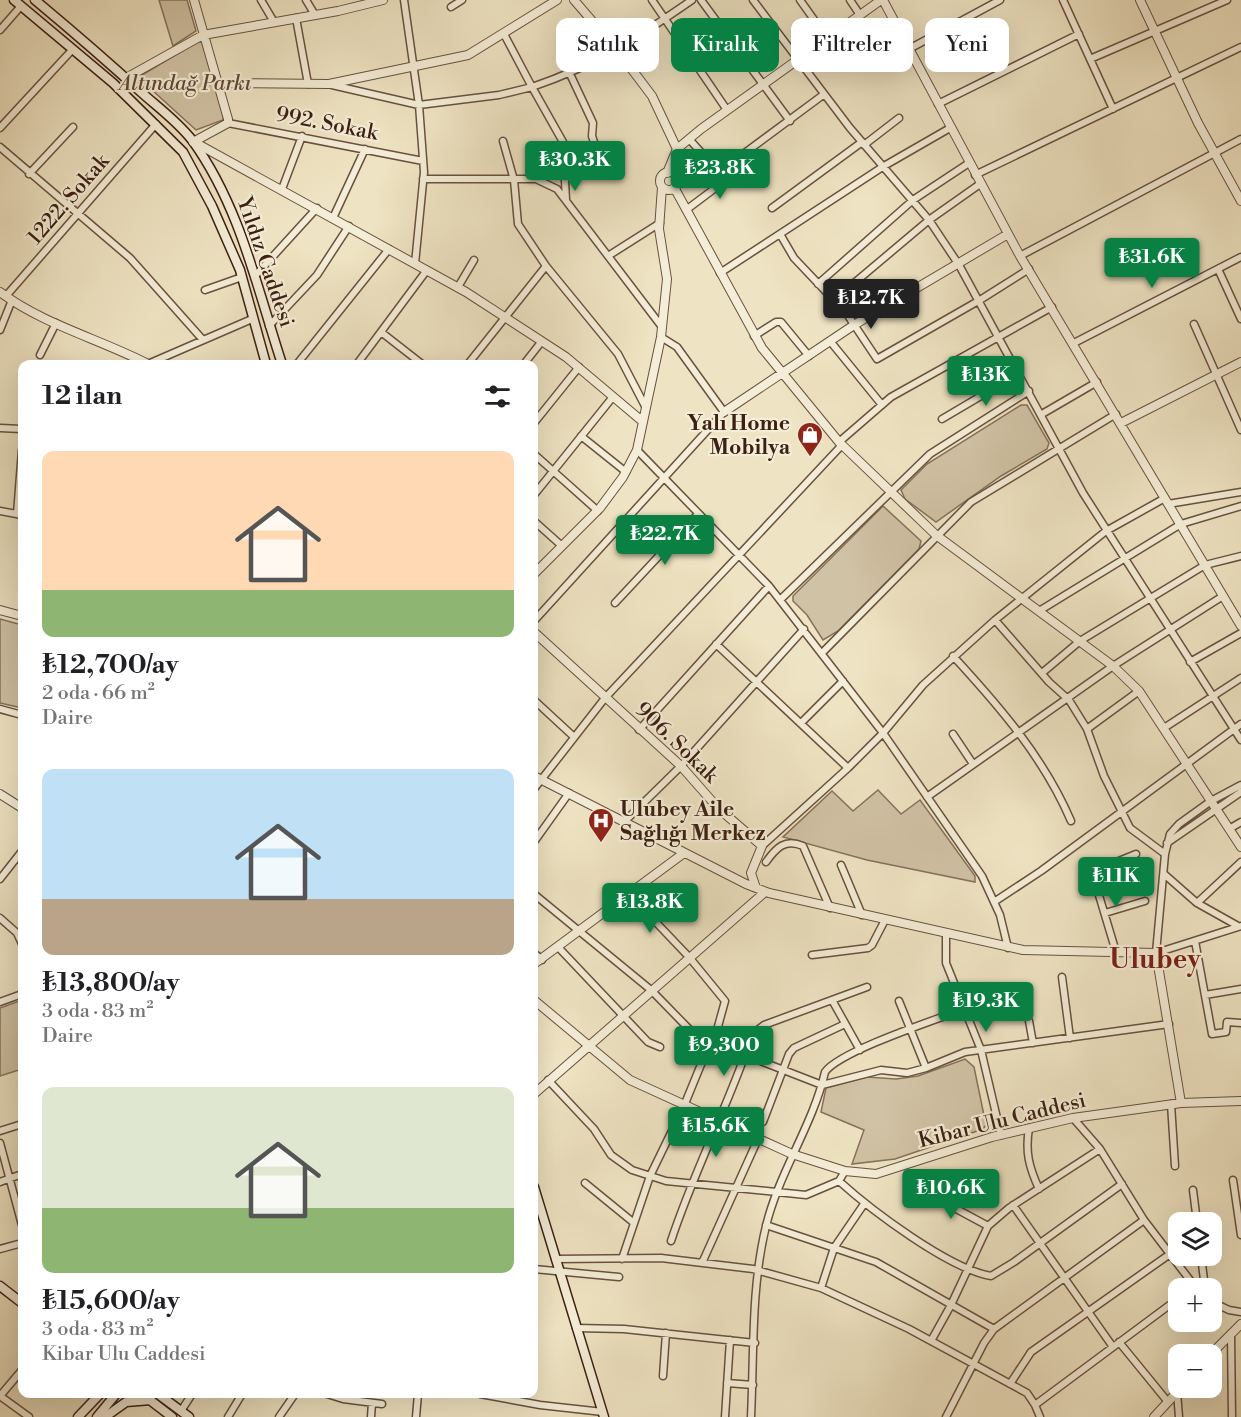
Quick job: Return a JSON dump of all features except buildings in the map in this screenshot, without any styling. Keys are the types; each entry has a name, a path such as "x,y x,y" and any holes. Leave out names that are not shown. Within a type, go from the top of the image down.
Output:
{"main road":[{"name":"Yıldız Caddesi","path":"34,0 126,78 181,128 193,142 230,206 255,276 281,360"},
{"name":"Yıldız Caddesi","path":"18,3 113,83 183,152 212,206 242,277 265,360"},
{"path":"538,1201 604,1415"},
{"path":"0,1286 18,1300"},
{"path":"78,1417 95,1398"},
{"path":"97,1417 113,1398"},
{"path":"105,1417 126,1402 148,1398"},
{"path":"155,1398 172,1417"},
{"path":"156,1398 189,1417"}],"street":[{"path":"183,152 193,142 228,123 219,83 194,0"},
{"path":"261,0 274,22"},
{"path":"306,0 315,15"},
{"path":"126,78 203,35 315,15 381,0"},
{"path":"404,0 419,105 423,160 416,264"},
{"path":"450,7 462,0"},
{"path":"219,83 329,84 468,55 557,0"},
{"path":"574,0 590,18"},
{"path":"652,0 727,110"},
{"path":"659,22 692,0"},
{"path":"701,0 790,121"},
{"path":"753,0 791,53"},
{"path":"800,0 813,18"},
{"path":"850,0 860,15"},
{"path":"856,18 882,0 892,18"},
{"path":"913,48 1000,0"},
{"path":"1063,0 1113,109"},
{"path":"1140,0 1215,155 1241,201"},
{"path":"1090,59 1227,0"},
{"path":"0,30 18,3"},
{"path":"296,18 308,84"},
{"path":"504,34 562,142 566,200"},
{"path":"938,104 1078,34"},
{"path":"975,175 1241,47"},
{"path":"0,128 72,50"},
{"path":"913,57 1020,256 1223,596 1238,617 1241,626"},
{"path":"538,570 598,511 626,472 636,450 662,337 668,279 660,223 662,187 660,178 667,172 677,149 791,64"},
{"path":"329,84 419,105 499,95 532,87 574,72"},
{"path":"634,72 652,96 677,149"},
{"path":"805,72 929,220 959,265 1042,414 1058,449 1106,531 1241,741"},
{"path":"570,74 593,123 592,136 604,173"},
{"path":"719,172 823,95"},
{"path":"772,208 899,118"},
{"name":"992. Sokak","path":"228,123 423,160"},
{"name":"1222. Sokak","path":"0,330 6,296 156,124"},
{"path":"29,174 72,127"},
{"path":"720,273 884,166 950,128"},
{"path":"282,189 302,136"},
{"path":"686,210 719,183 719,172 689,139"},
{"path":"1020,256 1215,155 1241,139"},
{"path":"503,141 513,180 518,225 546,266 618,354 645,406"},
{"path":"193,142 458,287 579,367 612,398 642,421"},
{"path":"0,147 130,258 203,340"},
{"path":"333,218 365,149"},
{"path":"818,284 913,200 969,164"},
{"path":"667,172 677,178 675,189 754,336 841,443 936,535 1113,666 1139,691 1241,847"},
{"path":"423,179 536,179 557,189 662,328"},
{"path":"834,300 929,220 980,184"},
{"path":"662,187 675,189"},
{"path":"255,276 317,208"},
{"path":"608,255 660,223"},
{"path":"269,326 317,275 349,226"},
{"path":"780,234 794,258 834,300 877,358 980,300 1029,269"},
{"path":"538,617 724,412 854,325 1008,234"},
{"path":"300,360 389,249"},
{"path":"1074,343 1241,257"},
{"path":"458,287 474,260"},
{"path":"471,360 546,266"},
{"path":"1218,269 1241,319"},
{"path":"360,360 427,270"},
{"path":"205,290 242,277"},
{"path":"6,296 83,338 115,348 140,360"},
{"path":"1052,307 891,397 882,405 841,443 737,554 605,698 538,777 684,853 765,892 946,935 1008,948 1082,953 1156,953 1240,926"},
{"path":"157,360 252,319"},
{"path":"754,336 776,322 783,323 809,356"},
{"path":"40,355 56,323"},
{"path":"1194,324 1241,430"},
{"path":"381,332 414,360"},
{"path":"662,337 677,347 724,412"},
{"path":"830,341 882,405"},
{"path":"527,360 542,342"},
{"path":"1121,423 1241,362"},
{"path":"538,418 579,367"},
{"path":"942,420 1018,374"},
{"path":"1042,414 1097,382"},
{"path":"780,600 930,454 1029,391"},
{"path":"538,490 612,398"},
{"path":"822,653 971,502 1116,414"},
{"path":"0,428 18,429"},
{"path":"581,436 626,472"},
{"path":"636,450 768,586 804,629 883,733 982,876 994,902 1008,948"},
{"path":"538,457 598,511"},
{"path":"756,888 751,873 762,846 848,768 883,733 923,685 953,656 1020,598 1106,531 1167,501 1241,492"},
{"path":"1039,611 1181,524 1241,506"},
{"path":"0,511 18,515"},
{"path":"615,603 698,514"},
{"path":"538,525 562,546"},
{"path":"1042,673 1080,641 1205,565 1241,556"},
{"path":"639,730 768,586"},
{"path":"927,798 973,764 1069,700 1113,666 1223,596"},
{"path":"0,610 18,615"},
{"path":"995,620 1069,700 1087,729 1104,776 1130,828 1165,854"},
{"path":"624,822 681,766 804,629"},
{"path":"1190,662 1241,633"},
{"name":"906. Sokak","path":"538,636 681,766 718,808 762,846"},
{"path":"716,644 802,722 848,768"},
{"path":"953,656 1020,734 1057,788 1071,821"},
{"path":"1164,728 1241,678"},
{"path":"802,722 843,681"},
{"path":"1087,729 1139,691"},
{"path":"538,704 573,736"},
{"path":"0,709 18,715"},
{"path":"994,902 1121,813 1241,724"},
{"path":"953,734 973,764"},
{"path":"1181,1103 1156,953 1167,843 1174,829 1211,801 1241,785"},
{"path":"1167,843 1241,792"},
{"path":"538,836 569,793"},
{"path":"0,794 18,805"},
{"path":"1229,829 1241,822"},
{"path":"766,862 783,844 795,842 803,846 830,909"},
{"path":"538,962 684,853"},
{"path":"1116,952 1092,872 1136,855"},
{"path":"0,879 18,856"},
{"path":"1197,903 1241,862"},
{"path":"841,864 862,916"},
{"path":"1164,873 1197,903 1240,926"},
{"path":"538,1090 622,1014 765,892"},
{"path":"622,1259 650,1176 712,1041 725,1001 689,957 630,895"},
{"path":"538,897 651,990 690,1030 745,1055 822,1085 881,1070 907,1072 926,1068 965,1052 1169,1024"},
{"path":"1105,913 1145,901"},
{"path":"0,918 18,935"},
{"path":"812,955 868,948 872,945 885,920"},
{"path":"946,935 946,963 981,1050 1001,1135"},
{"path":"1196,941 1212,1034 1226,1032 1227,1022 1241,1023"},
{"path":"558,948 648,1042 660,1047"},
{"path":"1062,976 1070,1038"},
{"path":"671,1241 690,1184 720,1122 755,1032 764,1025 867,987"},
{"path":"1205,995 1241,989"},
{"path":"0,1002 18,995"},
{"path":"832,1000 860,1050"},
{"path":"899,1001 926,1068"},
{"name":"Kibar Ulu Caddesi","path":"538,1003 630,1080 792,1154 845,1171 876,1174 1001,1135 1073,1118 1181,1103 1241,1101"},
{"path":"752,1417 757,1270 766,1225 776,1193 830,1066 860,1050 964,1009"},
{"path":"1029,1021 1033,1043"},
{"path":"763,1122 794,1048 845,1024"},
{"path":"548,1080 594,1129 611,1155 632,1170 650,1176 690,1184 806,1195 839,1181 845,1171"},
{"path":"1172,1104 1175,1166"},
{"path":"1073,1118 1100,1149 1144,1220 1168,1251"},
{"path":"0,1131 18,1125"},
{"path":"1029,1128 1026,1148 1028,1166 1039,1189"},
{"path":"702,1263 758,1139"},
{"path":"0,1143 18,1209"},
{"path":"930,1341 951,1305 988,1226 1013,1205 1100,1149"},
{"path":"0,1182 18,1175"},
{"path":"1233,1180 1241,1230"},
{"path":"839,1181 864,1204 909,1235 968,1268 991,1276 1122,1185"},
{"path":"585,1183 634,1223"},
{"path":"1193,1190 1196,1212"},
{"path":"925,1192 988,1226"},
{"path":"821,1288 834,1248 864,1204"},
{"path":"1013,1205 1087,1311 1168,1402"},
{"path":"946,1417 994,1329 1144,1220"},
{"path":"766,1225 876,1262 994,1329"},
{"path":"0,1249 18,1244"},
{"path":"1010,1384 1031,1352 1168,1255"},
{"path":"555,1259 661,1258 757,1270 821,1288 930,1341 1027,1393 1040,1417"},
{"path":"538,1269 619,1277"},
{"path":"1035,1405 1168,1306"},
{"path":"1222,1307 1241,1312"},
{"path":"1221,1344 1241,1324"},
{"path":"576,1328 755,1343"},
{"path":"1231,1333 1232,1417"},
{"path":"663,1376 666,1334"},
{"path":"725,1417 730,1340"},
{"path":"18,1375 0,1396 29,1417"},
{"path":"727,1383 753,1385"},
{"path":"181,1411 189,1398"},
{"path":"228,1417 240,1398"},
{"path":"279,1417 292,1398"},
{"path":"340,1398 382,1404"},
{"path":"416,1417 417,1398"},
{"path":"502,1398 604,1415"},
{"path":"1154,1417 1172,1398"},
{"path":"1179,1398 1179,1417"},
{"path":"371,1417 372,1403"}],"green space":[{"name":"Altındağ Parkı","path":"159,0 187,0 196,31 173,46"},
{"name":"Altındağ Parkı","path":"197,42 202,42 206,51 224,113 223,120 196,130 141,80 142,75"},
{"path":"1021,405 1027,405 1049,443 1047,449 1001,476 936,522 905,499 901,490 927,464"},
{"path":"883,506 921,541 919,549 838,631 823,640 807,615 793,601 793,596"},
{"path":"0,619 18,624 18,707 0,703"},
{"path":"878,790 901,814 920,800 975,876 975,882 867,860 783,837 832,791 853,811"},
{"path":"18,1001 18,1070 0,1076 0,1008"},
{"path":"965,1059 974,1067 986,1125 983,1129 895,1159 852,1164 864,1130 821,1112 826,1088 867,1077 896,1079 918,1076"}],"place":[{"name":"Yalı Home Mobilya","path":"810,458"},
{"name":"Ulubey Aile Sağlığı Merkez","path":"601,844"}],"district":[{"name":"Ulubey","path":"1155,959"}]}
